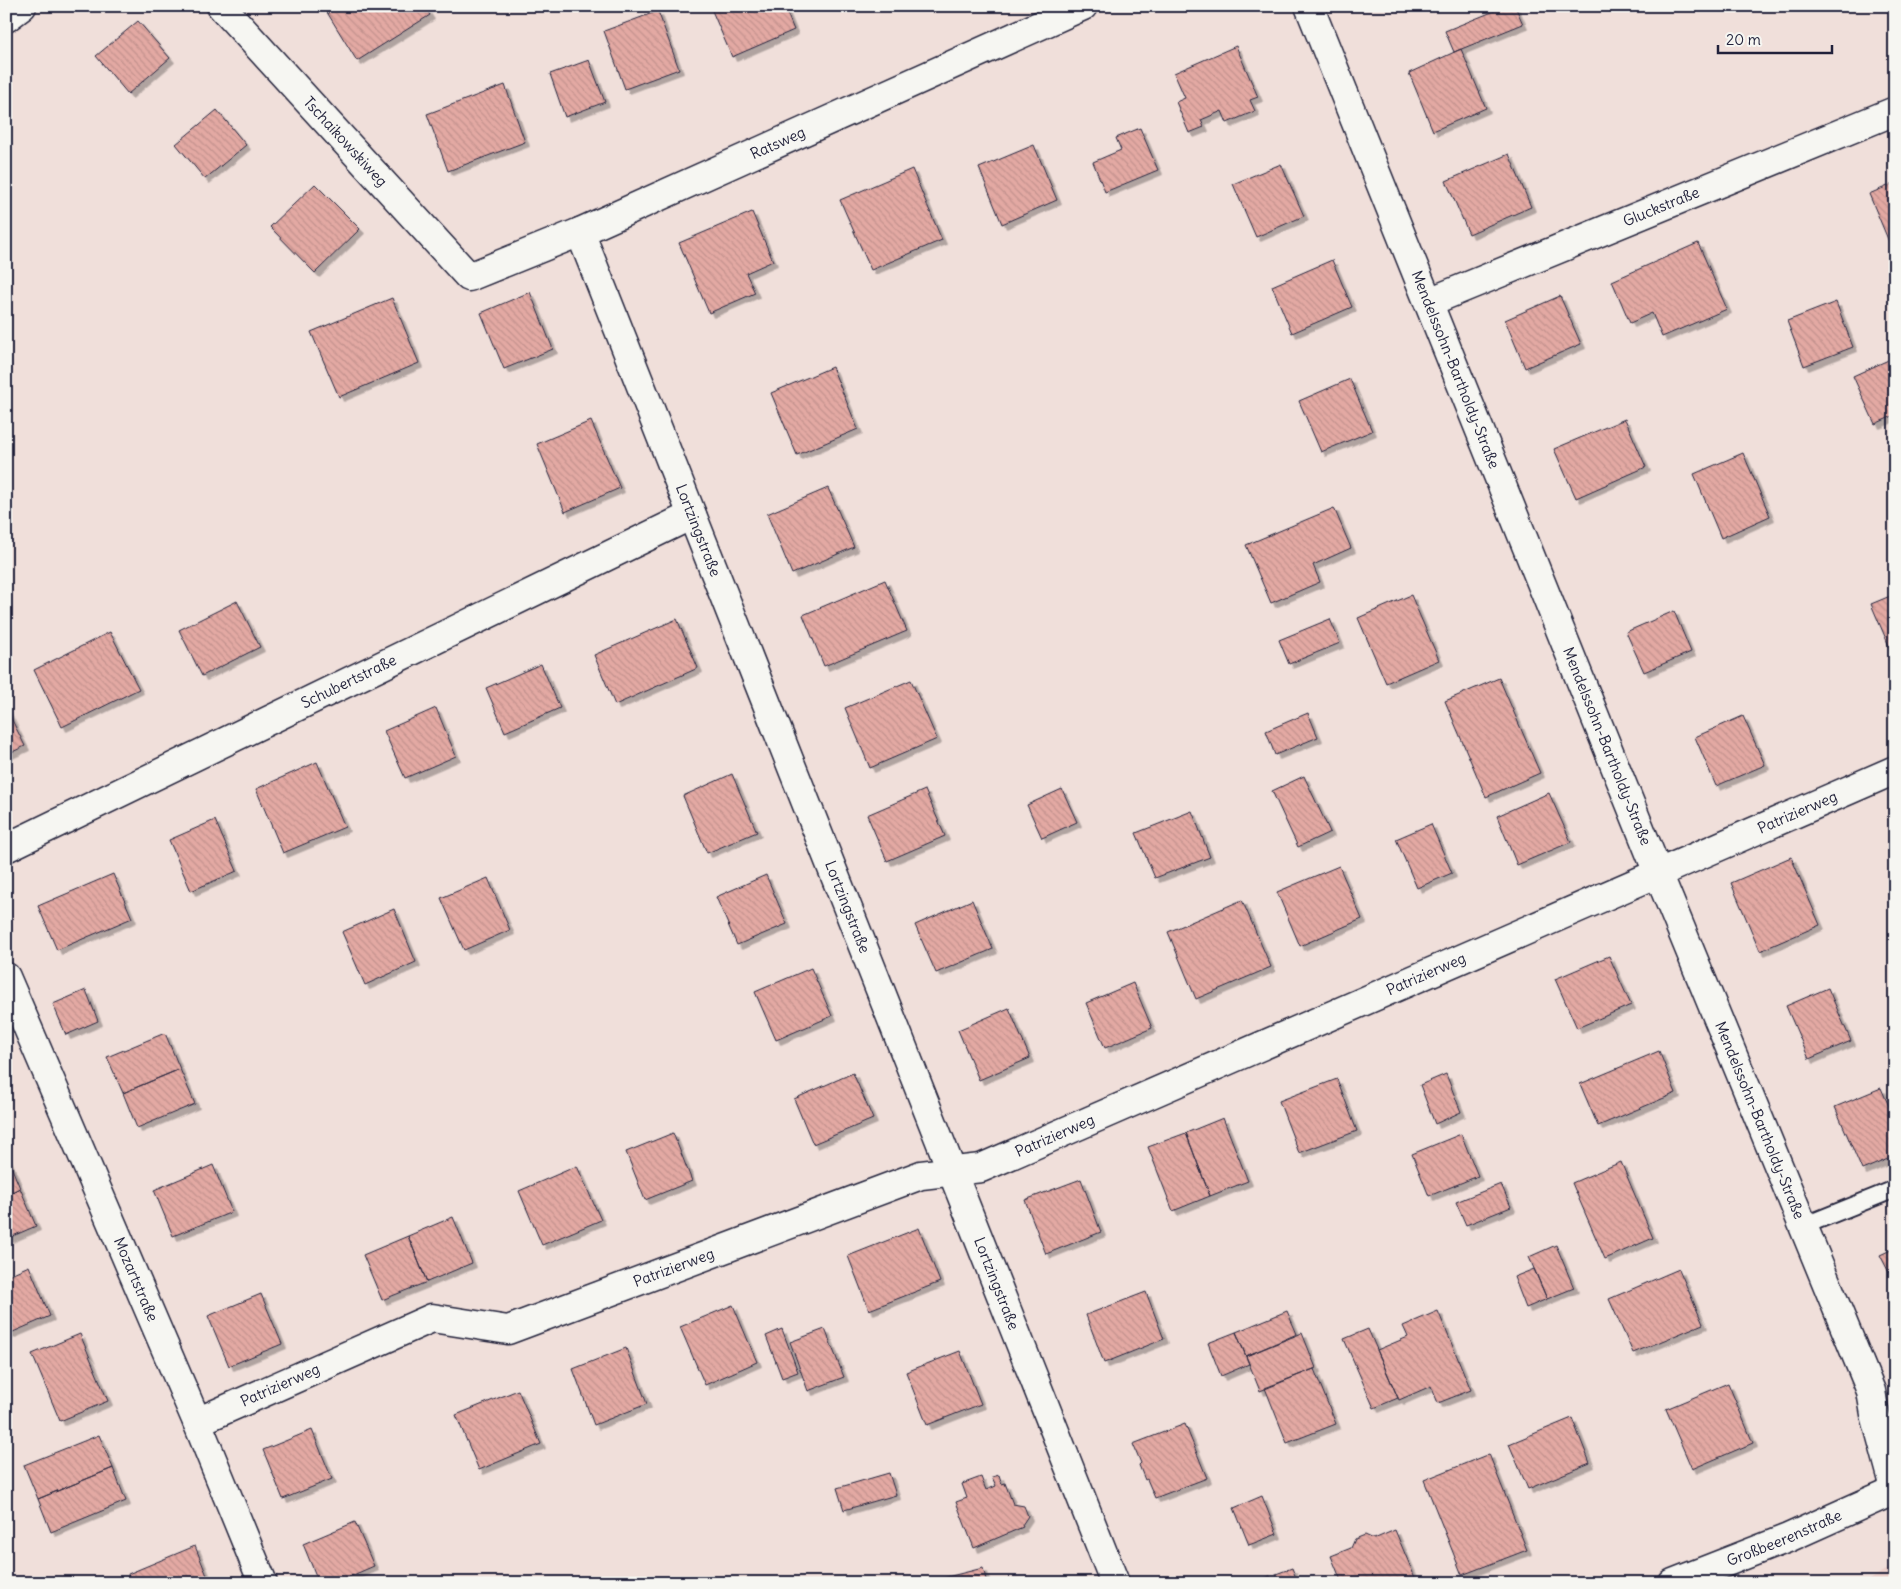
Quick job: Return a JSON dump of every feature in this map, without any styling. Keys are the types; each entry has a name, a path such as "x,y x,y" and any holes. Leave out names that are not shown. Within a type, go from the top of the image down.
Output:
{"street":[{"path":"6,18 22,6"},
{"name":"Tschaikowskiweg","path":"221,6 469,277"},
{"name":"Ratsweg","path":"469,277 580,232 1083,6"},
{"name":"Mendelssohn-Bartholdy-Straße","path":"1309,6 1658,873 1871,1391 1875,1414 1895,1489"},
{"name":"Gluckstraße","path":"1429,302 1895,111"},
{"name":"Lortzingstraße","path":"580,232 951,1172 1116,1583"},
{"name":"Schubertstraße","path":"6,848 692,515"},
{"name":"Patrizierweg","path":"197,1422 432,1318 508,1330 921,1175 980,1168 1895,770"},
{"name":"Mozartstraße","path":"6,977 197,1422 263,1583"},
{"name":"Großbeerenstraße","path":"1673,1583 1788,1538 1895,1489"}],"lane":[{"path":"1803,1226 1895,1189"}],"shaded area":[{"path":"1895,1564 1895,1583 1864,1583"}],"building":[{"path":"329,6 424,6 430,15 357,61 325,9"},
{"path":"710,6 784,6 794,30 732,57"},
{"path":"1507,6 1515,6 1523,24 1454,52 1445,31"},
{"path":"658,11 679,69 625,89 604,31"},
{"path":"138,21 170,58 128,94 96,56"},
{"path":"1236,46 1258,97 1250,100 1255,111 1227,123 1222,111 1201,120 1204,127 1189,133 1176,102 1185,98 1174,73"},
{"path":"1461,49 1486,108 1433,131 1409,73"},
{"path":"589,60 605,102 565,117 550,74"},
{"path":"505,85 525,142 448,171 427,114"},
{"path":"217,110 246,145 205,179 176,144"},
{"path":"1140,128 1158,170 1105,192 1093,162 1121,150 1116,138"},
{"path":"1034,145 1057,200 1002,224 979,168"},
{"path":"1509,154 1531,207 1469,234 1446,181"},
{"path":"1281,164 1304,216 1256,237 1233,184"},
{"path":"912,169 942,240 871,270 840,200"},
{"path":"1895,183 1895,256 1869,194"},
{"path":"315,184 360,229 315,273 270,227"},
{"path":"752,212 773,261 746,273 755,293 709,313 679,243"},
{"path":"1698,243 1727,309 1662,337 1652,313 1630,323 1612,281"},
{"path":"1332,260 1352,307 1292,333 1272,286"},
{"path":"530,292 553,349 504,369 481,313"},
{"path":"1560,296 1581,344 1525,368 1505,320"},
{"path":"392,298 419,363 339,397 311,332"},
{"path":"1836,302 1853,347 1804,366 1787,321"},
{"path":"1895,357 1895,415 1875,424 1853,376"},
{"path":"832,367 858,429 797,455 771,393"},
{"path":"1350,379 1372,431 1321,452 1299,401"},
{"path":"1625,419 1646,467 1576,498 1554,449"},
{"path":"591,421 620,488 565,512 537,444"},
{"path":"1743,453 1770,516 1721,538 1694,474"},
{"path":"828,488 854,547 792,574 767,514"},
{"path":"1334,508 1351,548 1313,565 1320,582 1271,603 1246,545"},
{"path":"885,580 907,631 824,666 803,615"},
{"path":"1895,594 1895,660 1871,604"},
{"path":"1411,595 1439,660 1386,683 1358,618"},
{"path":"237,601 260,647 202,676 179,630"},
{"path":"1674,611 1691,652 1644,672 1626,632"},
{"path":"677,619 698,668 615,705 594,655"},
{"path":"1330,619 1340,643 1289,664 1279,640"},
{"path":"110,632 139,689 62,727 34,670"},
{"path":"541,664 560,708 505,732 486,688"},
{"path":"1499,678 1540,773 1486,797 1445,701"},
{"path":"911,680 937,739 870,768 845,708"},
{"path":"6,708 25,746 6,755"},
{"path":"436,708 456,756 405,778 384,731"},
{"path":"1308,713 1318,737 1275,755 1266,731"},
{"path":"1743,716 1765,765 1716,786 1695,737"},
{"path":"317,762 345,827 283,853 256,789"},
{"path":"732,774 757,832 707,853 683,796"},
{"path":"1304,776 1330,832 1298,847 1272,791"},
{"path":"1062,789 1077,822 1042,838 1027,805"},
{"path":"925,790 945,836 887,861 867,815"},
{"path":"1549,793 1571,842 1517,865 1497,816"},
{"path":"1192,811 1210,857 1155,878 1136,833"},
{"path":"215,820 237,871 191,891 169,840"},
{"path":"1431,824 1452,873 1417,888 1396,839"},
{"path":"1791,857 1820,925 1760,951 1731,883"},
{"path":"1339,866 1362,919 1300,946 1277,892"},
{"path":"113,874 132,918 57,950 38,906"},
{"path":"766,875 787,924 737,945 716,897"},
{"path":"488,878 510,930 464,950 441,898"},
{"path":"972,900 993,949 936,973 915,925"},
{"path":"1242,900 1271,967 1196,999 1168,932"},
{"path":"394,909 416,962 365,985 342,932"},
{"path":"1609,956 1631,1005 1577,1028 1555,979"},
{"path":"811,968 832,1016 776,1040 755,992"},
{"path":"1133,983 1152,1028 1105,1048 1086,1003"},
{"path":"1828,988 1851,1041 1809,1059 1786,1006"},
{"path":"86,990 98,1021 66,1035 53,1004"},
{"path":"1009,1008 1030,1058 979,1080 958,1030"},
{"path":"165,1033 180,1069 123,1093 107,1057"},
{"path":"1659,1051 1676,1093 1598,1126 1580,1084"},
{"path":"180,1069 195,1104 137,1128 123,1093"},
{"path":"853,1073 873,1119 813,1144 794,1099"},
{"path":"1446,1074 1461,1112 1435,1124 1420,1085"},
{"path":"1337,1079 1357,1131 1299,1153 1279,1101"},
{"path":"1881,1088 1895,1120 1895,1156 1862,1170 1835,1107"},
{"path":"1223,1118 1248,1181 1210,1196 1186,1133"},
{"path":"673,1133 692,1181 645,1200 626,1152"},
{"path":"1186,1133 1210,1196 1173,1211 1148,1147"},
{"path":"1461,1134 1478,1176 1429,1196 1412,1154"},
{"path":"6,1154 20,1188 6,1195"},
{"path":"1621,1162 1653,1238 1605,1259 1572,1183"},
{"path":"213,1165 232,1212 173,1236 154,1190"},
{"path":"577,1166 601,1220 542,1245 519,1191"},
{"path":"1081,1179 1101,1232 1046,1254 1025,1200"},
{"path":"1501,1184 1511,1207 1466,1225 1456,1202"},
{"path":"20,1188 36,1226 6,1239 6,1195"},
{"path":"453,1217 472,1263 427,1282 408,1236"},
{"path":"919,1228 940,1282 869,1310 848,1256"},
{"path":"408,1236 427,1282 382,1300 363,1255"},
{"path":"1556,1245 1574,1288 1547,1299 1529,1257"},
{"path":"1895,1248 1895,1284 1880,1255"},
{"path":"29,1266 50,1316 6,1335 6,1276"},
{"path":"1534,1269 1547,1299 1526,1308 1514,1277"},
{"path":"1679,1269 1703,1324 1633,1353 1609,1299"},
{"path":"1146,1292 1164,1339 1104,1363 1086,1315"},
{"path":"261,1294 282,1344 229,1366 208,1316"},
{"path":"733,1305 757,1362 705,1385 680,1327"},
{"path":"1287,1311 1297,1334 1246,1356 1236,1332"},
{"path":"1438,1311 1471,1390 1438,1403 1431,1386 1399,1400 1377,1350 1408,1337 1403,1326"},
{"path":"782,1329 798,1372 782,1378 766,1336"},
{"path":"825,1329 844,1377 808,1391 790,1342"},
{"path":"1368,1329 1398,1398 1374,1408 1344,1339"},
{"path":"1236,1332 1249,1364 1221,1376 1208,1343"},
{"path":"1302,1333 1316,1368 1260,1391 1246,1356"},
{"path":"80,1334 108,1401 60,1421 32,1354"},
{"path":"626,1348 647,1404 594,1425 573,1369"},
{"path":"960,1351 981,1404 927,1425 906,1372"},
{"path":"1314,1369 1336,1424 1287,1443 1265,1388"},
{"path":"1728,1383 1753,1443 1692,1469 1666,1409"},
{"path":"518,1390 541,1444 479,1470 456,1415"},
{"path":"1572,1418 1590,1463 1528,1489 1509,1444"},
{"path":"1185,1424 1207,1478 1155,1498 1147,1479 1145,1480 1139,1465 1141,1463 1133,1444"},
{"path":"312,1430 332,1479 283,1499 263,1450"},
{"path":"99,1435 113,1468 38,1499 24,1465"},
{"path":"1489,1454 1527,1550 1462,1575 1424,1480"},
{"path":"113,1468 126,1501 51,1532 38,1499"},
{"path":"889,1473 896,1495 844,1510 837,1488"},
{"path":"999,1475 1002,1484 1005,1483 1013,1504 1024,1506 1028,1516 1022,1525 1023,1527 974,1548 956,1502 967,1498 962,1484 981,1477 986,1490 996,1486 992,1477"},
{"path":"1262,1496 1277,1534 1249,1545 1234,1508"},
{"path":"355,1522 374,1566 335,1583 319,1583 303,1544"},
{"path":"1395,1530 1416,1580 1410,1583 1342,1583 1331,1556 1351,1548 1355,1539 1365,1535 1374,1539"},
{"path":"195,1546 210,1583 131,1583 128,1574"},
{"path":"983,1568 987,1583 931,1583 931,1581"},
{"path":"1292,1568 1298,1583 1280,1583 1276,1574"},
{"path":"1270,1576 1273,1583 1252,1583"}]}
